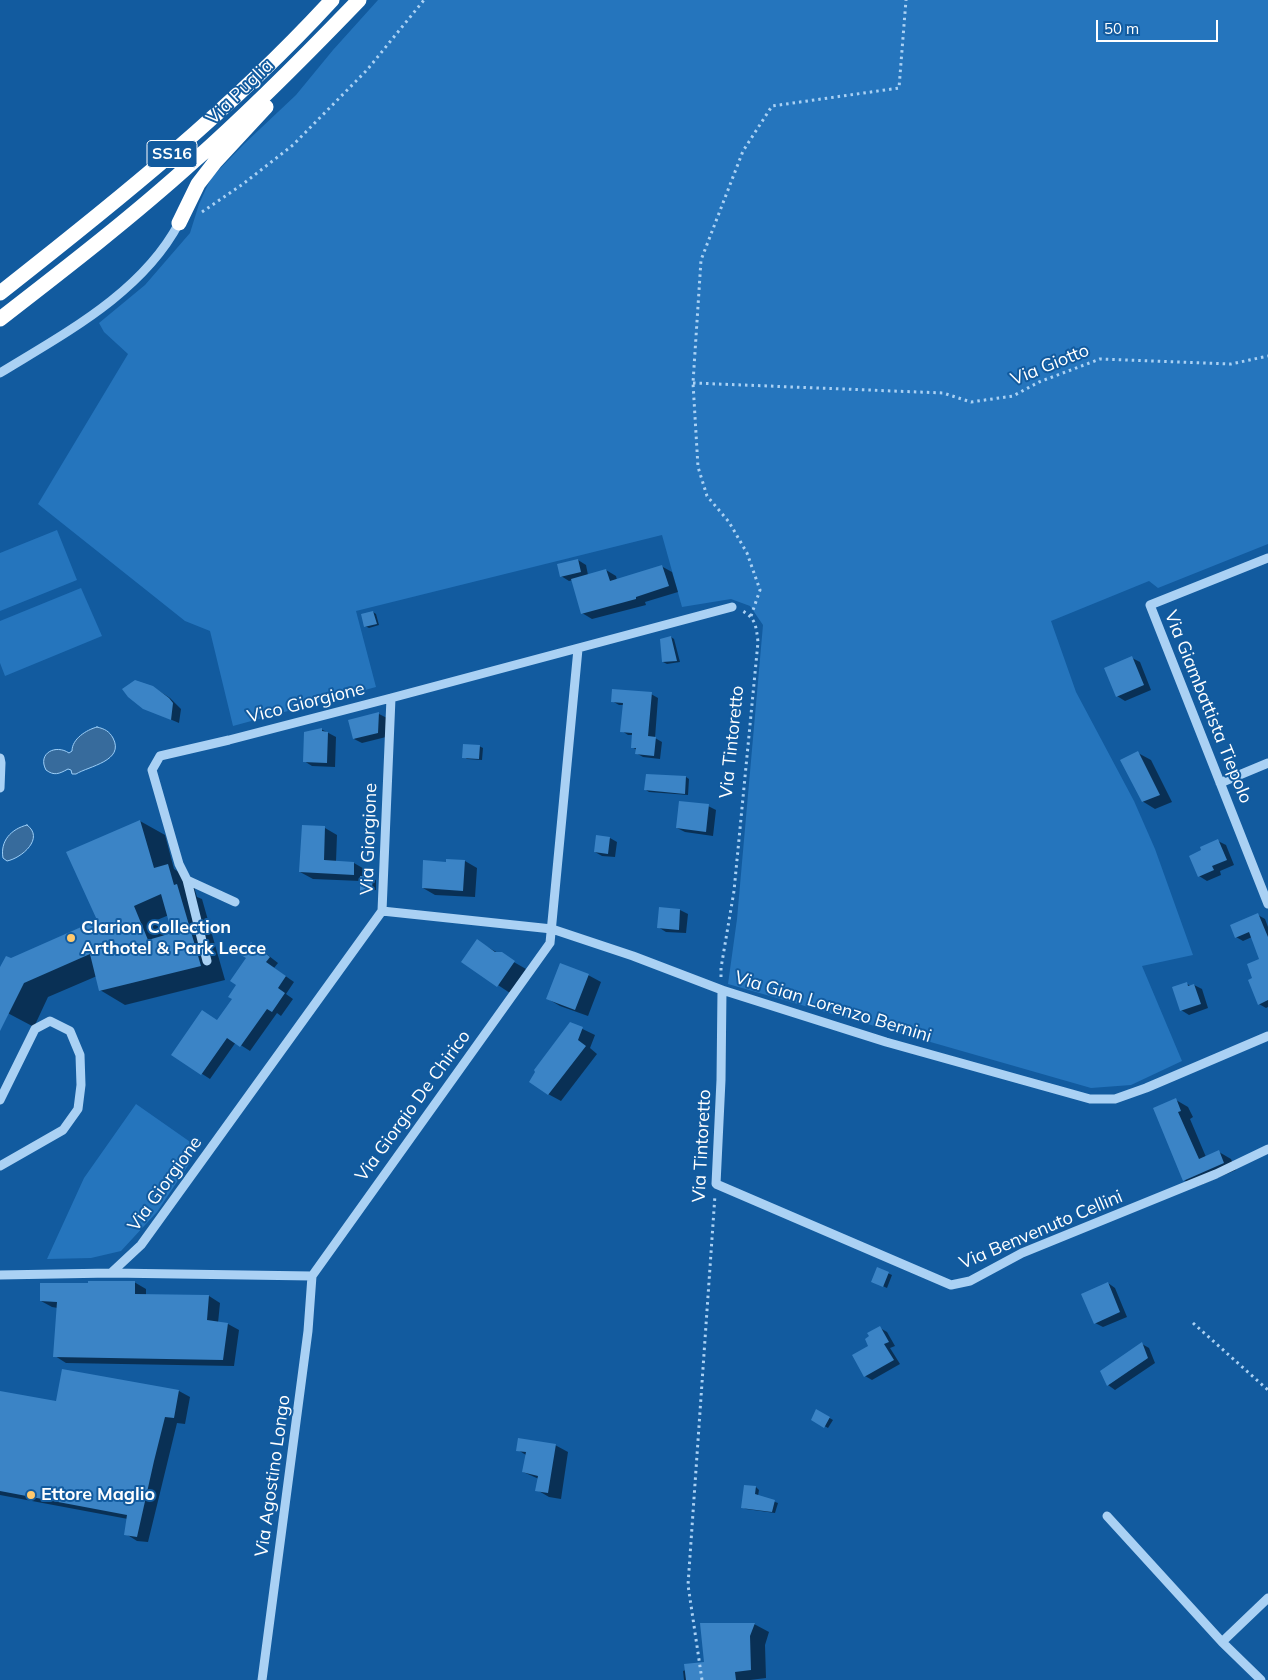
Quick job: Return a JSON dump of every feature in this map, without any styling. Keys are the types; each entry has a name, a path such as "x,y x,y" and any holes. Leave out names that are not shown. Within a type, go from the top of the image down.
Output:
{"highway":[{"name":"Via Puglia","path":"0,293 89,223 179,148 242,92 304,31 332,0"},
{"name":"Via Puglia","path":"0,319 102,240 194,162 248,112 360,0"},
{"path":"179,223 198,184 214,162 304,67 316,44"}],"street":[{"path":"0,372 71,329 117,296 160,252 172,237 179,223"},
{"name":"Via Giambattista Tiepolo","path":"1268,558 1150,605 1268,904"},
{"path":"391,698 732,607"},
{"name":"Via Giorgio De Chirico","path":"312,1276 550,943 578,649"},
{"name":"Vico Giorgione","path":"208,961 187,880 179,864 152,770 160,756 391,698"},
{"name":"Via Giorgione","path":"111,1273 141,1245 382,911 391,698"},
{"path":"0,758 2,763 0,788"},
{"path":"1220,783 1268,763"},
{"path":"187,880 235,902"},
{"name":"Via Gian Lorenzo Bernini","path":"382,911 552,929 634,956 722,990 886,1042 1090,1099 1115,1099 1146,1088 1268,1036"},
{"name":"Via Tintoretto","path":"716,1184 721,1080 722,990"},
{"path":"0,1100 35,1029 50,1022 70,1031 80,1055 81,1085 78,1109 63,1130 0,1166"},
{"name":"Via Benvenuto Cellini","path":"716,1184 951,1286 970,1281 1022,1253 1216,1174 1268,1150"},
{"path":"0,1275 111,1273 312,1276"},
{"name":"Via Agostino Longo","path":"262,1680 308,1332 312,1276"},
{"path":"1107,1516 1222,1642 1261,1680"},
{"path":"1222,1642 1268,1598"}],"path":[{"path":"179,223 211,207 293,145 367,70 424,0"},
{"path":"732,607 751,616 760,590 747,553 729,522 707,496 698,467 693,383 701,260 743,151 772,106 900,88 906,0"},
{"name":"Via Giotto","path":"693,383 943,393 971,402 1013,396 1039,382 1100,359 1231,364 1268,356"},
{"name":"Via Tintoretto","path":"722,990 721,968 734,891 758,642 756,627 751,616"},
{"name":"Via Tintoretto","path":"702,1680 688,1585 716,1184"},
{"path":"1193,1323 1268,1390"}],"shaded area":[{"path":"378,0 1268,0 1268,544 1158,588 1149,581 1051,621 1076,692 1134,801 1155,849 1193,955 1142,966 1182,1061 1131,1085 1091,1088 728,984 737,919 763,625 750,606 731,599 682,607 662,535 356,611 376,687 233,726 210,631 185,621 38,504 128,354 104,332 99,323 145,285 190,233 199,204 211,178 296,95"},
{"path":"57,530 77,580 0,611 0,553"},
{"path":"81,588 102,636 5,676 0,663 0,621"},
{"path":"97,727 106,731 113,738 115,746 114,752 110,757 104,762 76,774 72,774 71,770 68,769 57,774 46,770 44,759 49,752 59,749 69,753 80,736 88,730"},
{"path":"27,825 32,830 33,841 25,852 7,861 3,858 5,841 16,829"},
{"path":"136,1104 196,1146 189,1164 157,1212 121,1251 91,1258 47,1259 84,1178"}],"building":[{"path":"578,559 581,572 560,577 557,564"},
{"path":"662,565 669,586 636,597 636,599 581,614 571,579 606,569 610,581"},
{"path":"373,611 377,624 364,627 361,614"},
{"path":"671,636 677,661 662,662 660,639"},
{"path":"1132,656 1144,685 1116,697 1104,668"},
{"path":"135,680 153,686 169,698 173,703 171,720 143,709 128,697 122,689"},
{"path":"612,689 652,692 648,736 656,737 654,756 635,754 636,748 631,748 632,733 620,732 623,703 611,702"},
{"path":"379,712 378,733 353,739 348,720"},
{"path":"322,728 322,731 328,732 327,763 303,762 304,732"},
{"path":"463,744 480,745 479,759 462,758"},
{"path":"1138,751 1160,795 1142,802 1120,760"},
{"path":"646,774 686,776 685,794 644,790"},
{"path":"679,801 709,804 706,832 676,828"},
{"path":"140,820 154,868 168,864 174,885 177,884 201,966 99,991 90,954 24,983 0,1031 0,967 6,956 11,958 97,920 66,852","holes":["161,894 172,933 148,940 134,906"]},
{"path":"302,825 325,826 324,860 354,862 354,875 299,872"},
{"path":"596,835 610,837 608,854 594,852"},
{"path":"1218,839 1227,860 1212,866 1214,870 1198,877 1189,856 1201,850 1200,847"},
{"path":"446,859 465,860 463,891 422,888 423,860 446,862"},
{"path":"360,876 373,877 372,888 360,891"},
{"path":"659,907 680,909 679,930 657,928"},
{"path":"1258,913 1268,937 1268,1000 1258,1005 1248,980 1252,978 1247,964 1259,959 1249,932 1235,938 1230,925"},
{"path":"477,939 495,952 502,952 515,961 497,987 461,962"},
{"path":"251,942 270,957 266,962 286,976 278,988 285,993 272,1012 267,1009 240,1047 227,1038 201,1075 171,1055 202,1010 217,1020 232,999 228,997 236,985 230,981 246,958 241,955"},
{"path":"560,963 589,974 575,1010 546,999"},
{"path":"1187,982 1188,986 1194,984 1201,1004 1180,1011 1172,987"},
{"path":"570,1022 583,1027 578,1040 586,1046 548,1095 529,1082 535,1072 534,1070"},
{"path":"1176,1098 1181,1111 1178,1112 1199,1159 1219,1150 1224,1163 1183,1181 1153,1108"},
{"path":"877,1267 889,1272 883,1287 871,1282"},
{"path":"88,1281 135,1281 135,1294 209,1295 207,1320 228,1323 223,1360 53,1357 57,1302 40,1301 40,1283 88,1283"},
{"path":"1108,1282 1120,1312 1094,1324 1081,1294"},
{"path":"880,1326 889,1342 884,1344 894,1360 864,1377 852,1355 868,1346 865,1339 869,1336 867,1333"},
{"path":"1142,1342 1148,1358 1107,1386 1100,1371"},
{"path":"62,1369 179,1390 174,1418 165,1417 137,1537 124,1535 127,1515 0,1491 0,1391 56,1401"},
{"path":"816,1409 830,1417 824,1428 811,1420"},
{"path":"518,1438 556,1444 548,1493 535,1491 538,1476 522,1472 526,1452 516,1451"},
{"path":"744,1485 756,1486 755,1494 775,1500 772,1512 741,1508"},
{"path":"700,1623 755,1623 750,1636 751,1670 735,1672 736,1680 686,1680 684,1664 704,1662"}],"place":[{"name":"Clarion Collection Arthotel & Park Lecce","path":"71,938"},
{"name":"Ettore Maglio","path":"31,1495"}]}
